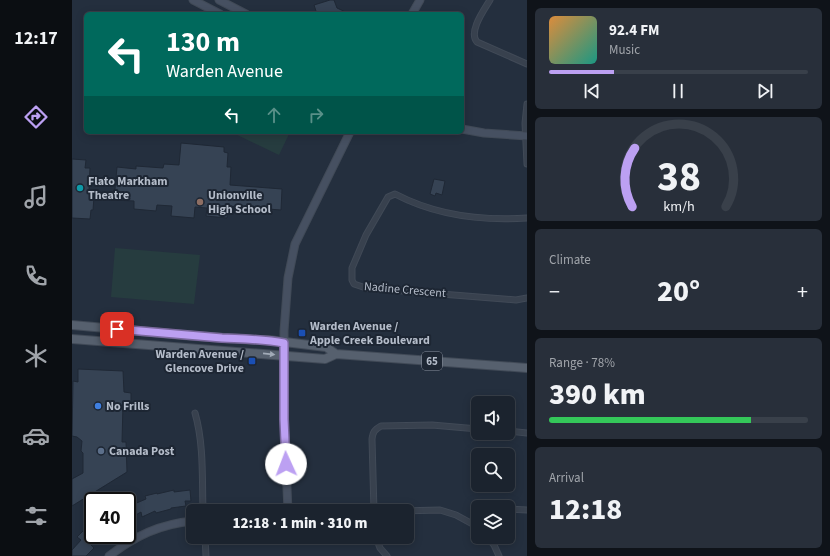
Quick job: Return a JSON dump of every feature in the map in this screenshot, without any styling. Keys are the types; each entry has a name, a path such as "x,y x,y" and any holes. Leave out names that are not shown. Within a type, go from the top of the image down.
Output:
{"main road":[{"path":"193,0 216,12"},
{"path":"219,0 242,12"},
{"path":"413,12 420,0"},
{"path":"464,129 484,133 526,136"},
{"path":"288,504 284,419 284,343 288,278 295,244 349,134"},
{"name":"65","path":"72,325 194,336 268,340 326,347 336,354"},
{"name":"65","path":"72,339 325,359 336,354 527,368"},
{"path":"109,556 126,543 144,533 186,522"}],"street":[{"path":"490,0 477,24 474,32 475,40 527,64"},
{"path":"527,104 525,123 527,164"},
{"name":"Nadine Crescent","path":"527,218 486,219 449,214 395,194 388,197 386,200 366,235 352,268 352,280 354,284 366,288 516,300 527,298"},
{"path":"195,413 198,424 201,451 203,504"},
{"path":"374,504 372,439 373,433 376,429 380,426 432,425 471,428"},
{"path":"515,432 527,433"},
{"path":"515,509 527,510"},
{"path":"414,510 440,510 456,515 471,523"},
{"path":"205,544 206,556"},
{"path":"379,544 387,556"},
{"path":"493,544 499,556"}],"green space":[{"path":"235,134 289,134 279,155"},
{"path":"115,248 200,255 194,304 111,297"}],"building":[{"path":"334,0 337,8 346,12 316,12 314,5"},
{"path":"181,143 224,147 224,152 228,153 227,167 231,167 230,185 282,189 281,210 228,206 227,218 206,216 207,208 195,207 194,218 171,216 172,206 157,205 156,211 134,209 134,201 114,200 117,167 136,169 136,166 163,168 164,164 179,165"},
{"name":"Flato Markham Theatre","path":"72,159 86,160 85,168 90,168 89,189 92,190 91,197 94,197 93,210 91,210 90,219 72,218"},
{"path":"434,179 445,181 442,195 436,193 435,196 430,194"},
{"path":"78,369 123,371 124,392 131,393 131,405 123,404 122,442 126,442 127,472 95,492 84,492 84,499 72,506 72,479 83,473 83,453 81,451 82,441 77,437 72,436 73,381 78,382"},
{"path":"174,490 174,492 190,490 191,501 185,501 186,506 171,508 156,513 155,511 142,517 141,512 136,515 136,503 146,499 145,496"},
{"path":"83,531 84,544 92,544 91,545 94,548 86,556 72,556 72,550 81,540 77,537"}],"place":[{"name":"Flato Markham Theatre","path":"80,188"},
{"name":"Unionville High School","path":"200,202"},
{"name":"Warden Avenue / Apple Creek Boulevard","path":"302,333"},
{"name":"Warden Avenue / Glencove Drive","path":"252,361"},
{"name":"No Frills","path":"98,406"},
{"name":"Canada Post","path":"101,451"}],"route":[{"path":"117,329 194,336 268,340 284,343 284,419 286,464"}]}
